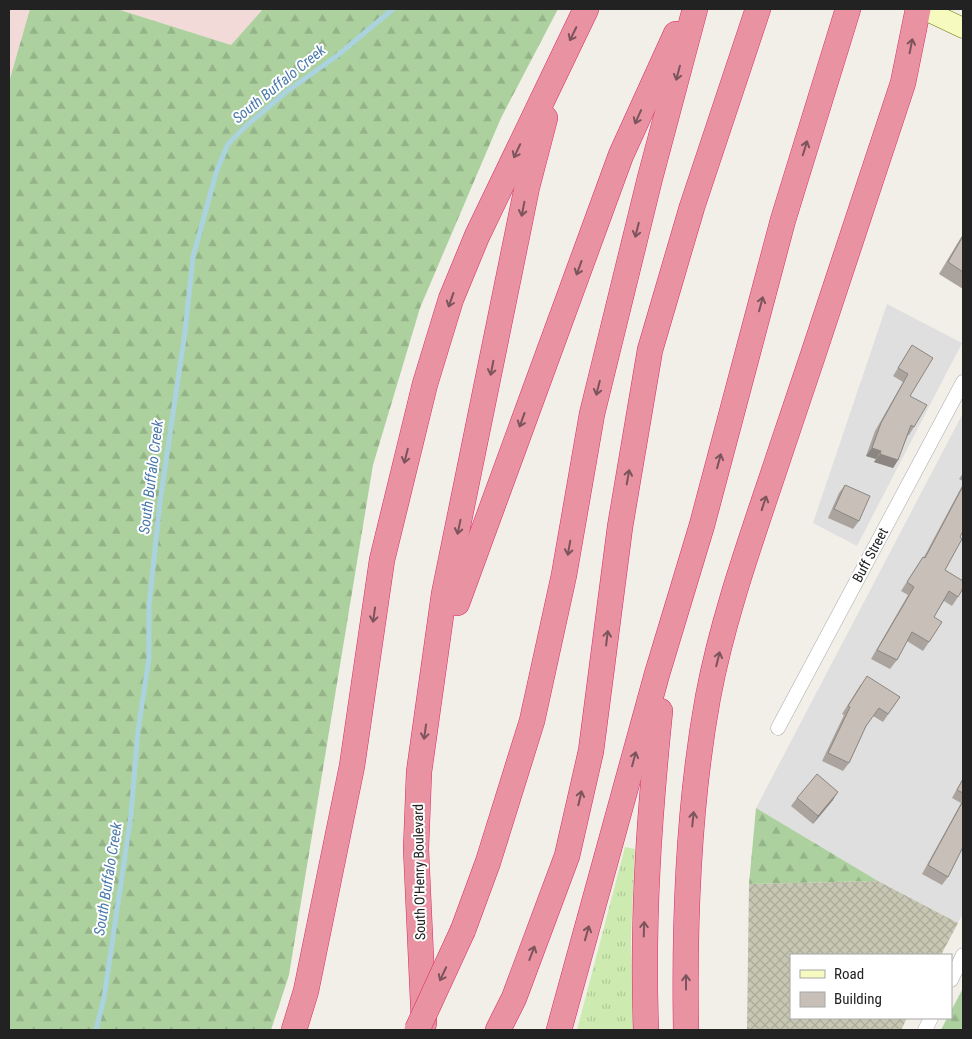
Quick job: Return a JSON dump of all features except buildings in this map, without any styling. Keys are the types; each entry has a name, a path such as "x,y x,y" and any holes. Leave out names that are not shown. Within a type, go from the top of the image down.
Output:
{"highway":[{"path":"294,1030 306,991 352,766 382,560 425,384 451,299 477,236 586,9"},
{"path":"432,684 464,580 621,155 687,9"},
{"path":"417,1030 463,930 488,862 532,721 564,575 592,414 650,178 695,9"},
{"path":"498,1030 514,998 567,856 591,751 620,527 650,350 692,207 758,9"},
{"path":"558,1030 657,674 702,525 783,220 848,9"},
{"path":"686,1030 685,928 691,841 709,696 728,621 757,523 903,84 918,9"},
{"path":"432,684 444,594 527,187 560,60"},
{"path":"646,1030 643,956 648,830 660,710 702,525"},
{"name":"South O'Henry Boulevard","path":"424,1030 416,849 419,772 432,684"}],"main road":[{"path":"923,9 963,28"}],"street":[{"name":"Buff Street","path":"778,728 963,382"},
{"path":"952,978 963,955"}],"shaded area":[{"path":"9,9 30,9 9,82"},
{"path":"117,9 263,9 231,45"},
{"path":"887,304 962,343 857,546 813,523"},
{"path":"963,413 963,913 958,923 878,881 756,808"},
{"path":"878,881 958,923 942,954 790,954 790,1019 906,1019 901,1030 747,1030 749,884"}],"green space":[{"path":"30,9 117,9 231,45 263,9 558,9 501,118 420,308 373,465 289,975 271,1030 9,1030 9,82"},
{"path":"756,808 878,881 749,884"},
{"path":"625,847 635,849 631,937 633,1030 577,1030"},
{"path":"963,988 963,1030 941,1030 946,1019 952,1019 952,1009"}],"waterway":[{"name":"South Buffalo Creek","path":"96,1030 104,998 131,815 138,731 149,658 149,606 160,502 185,332 193,257 217,170 228,144 246,126 286,92 338,55 393,9"}]}
